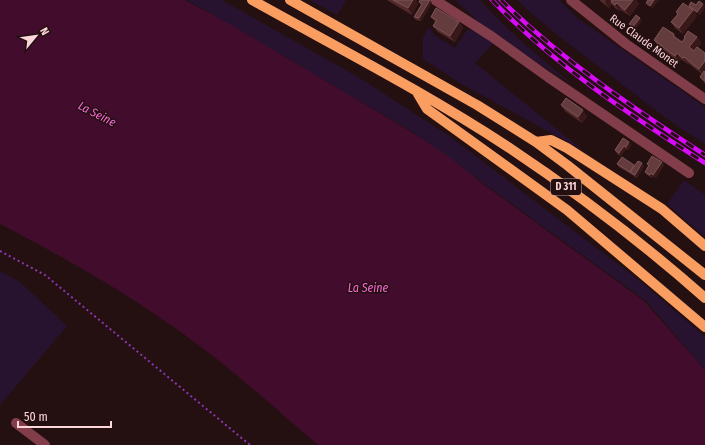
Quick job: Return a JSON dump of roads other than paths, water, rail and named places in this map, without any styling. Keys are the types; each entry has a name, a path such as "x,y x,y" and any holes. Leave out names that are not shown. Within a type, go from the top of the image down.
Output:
{"main road":[{"name":"D 311","path":"252,0 452,112 508,147 553,178 626,233 705,298"},
{"name":"D 311","path":"290,0 470,101 536,142 705,275"},
{"path":"416,92 427,109 567,210 705,327"},
{"path":"536,142 551,140 567,148 662,209 705,246"}],"street":[{"path":"435,0 491,36 688,173"},
{"name":"Rue Claude Monet","path":"571,0 626,44 705,99"},
{"path":"16,423 45,445"}],"water":[{"name":"La Seine","path":"0,0 185,0 228,23 410,131 452,159 483,184 644,301 705,370 705,445 318,445 231,370 166,322 85,270 0,224"}],"railway":[{"path":"492,0 541,46 594,88 705,163"},
{"path":"501,0 524,22 573,63 625,101 705,155"}]}
